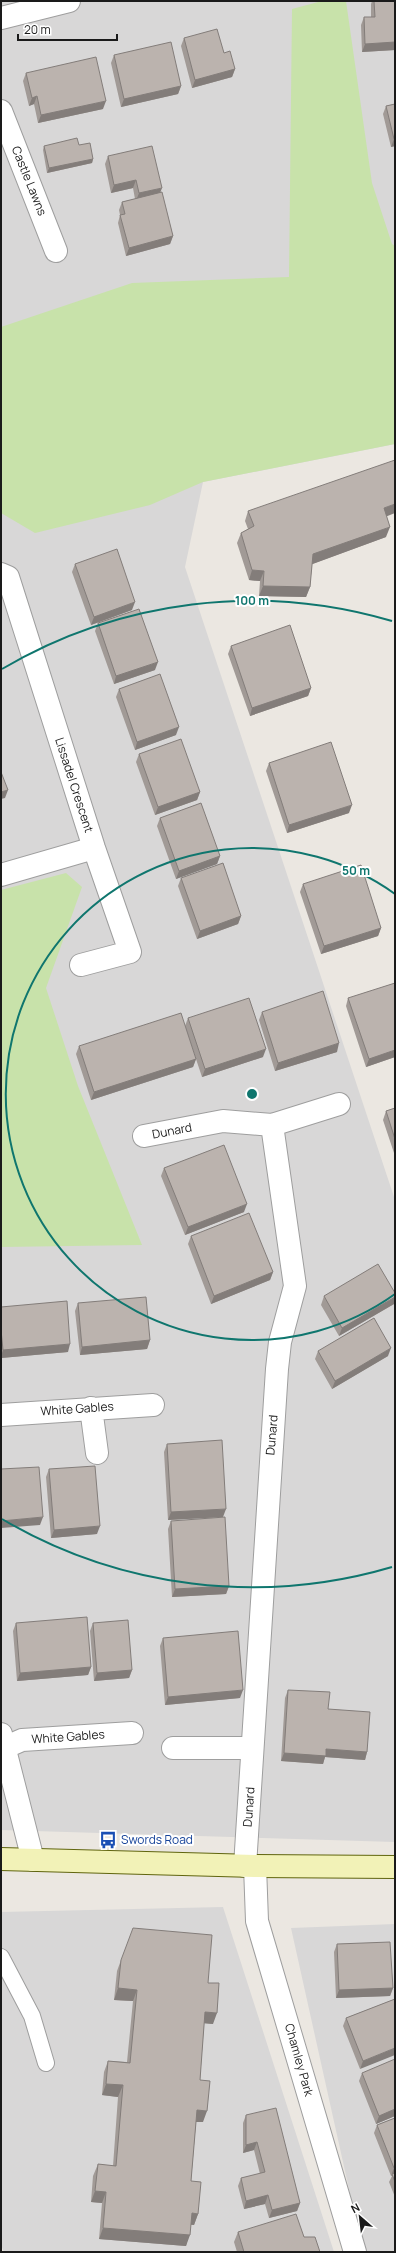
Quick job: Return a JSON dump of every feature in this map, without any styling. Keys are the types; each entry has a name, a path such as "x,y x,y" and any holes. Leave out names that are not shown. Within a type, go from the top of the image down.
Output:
{"main road":[{"path":"1,1859 250,1866 395,1867"}],"street":[{"path":"1,18 69,1"},
{"name":"Castle Lawns","path":"1,111 56,251"},
{"name":"Lissadel Crescent","path":"1,574 8,577 94,848 130,952 81,965"},
{"path":"1,875 94,848"},
{"name":"Dunard","path":"144,1136 223,1121 272,1125 339,1104"},
{"name":"Dunard","path":"250,1866 252,1748 270,1458 280,1342 294,1286 272,1125"},
{"name":"White Gables","path":"1,1415 153,1404"},
{"path":"91,1408 97,1454"},
{"name":"White Gables","path":"33,1860 3,1740 132,1733"},
{"path":"173,1748 252,1748"},
{"name":"Chamley Park","path":"250,1866 258,1921 355,2252"}],"lane":[{"path":"1,1958 32,2016 46,2063"}],"shaded area":[{"path":"1,1 395,1 395,444 203,482 185,567 395,1200 395,1842 1,1830"},
{"path":"223,1907 334,2252 4,2252 1,2245 1,1912"},
{"path":"395,1924 395,2252 363,2252 291,1928"}],"green space":[{"path":"322,1 346,1 372,183 392,244 395,246 395,444 203,482 150,505 35,533 1,513 1,327 132,283 289,277 292,9"},
{"path":"66,873 82,887 46,988 78,1086 142,1245 1,1247 1,890"}],"building":[{"path":"374,1 395,1 395,42 365,44 364,17 375,17"},
{"path":"217,29 224,53 230,51 235,69 195,80 184,38"},
{"path":"171,42 181,86 124,99 114,55"},
{"path":"96,57 106,101 41,115 37,96 32,98 26,73"},
{"path":"395,104 395,139 394,139 386,106"},
{"path":"77,138 79,145 90,143 93,159 49,168 44,146"},
{"path":"152,146 162,188 139,193 136,180 114,185 108,156"},
{"path":"162,192 173,236 129,248 120,215 125,214 122,202"},
{"path":"395,460 395,504 384,508 390,527 313,554 310,587 263,586 264,571 252,570 241,533 254,526 248,511"},
{"path":"117,549 135,602 94,617 75,564"},
{"path":"139,609 158,662 116,676 98,623"},
{"path":"290,625 311,688 252,708 231,646"},
{"path":"160,674 179,727 137,742 119,689"},
{"path":"181,739 200,792 158,807 139,754"},
{"path":"331,742 352,805 289,825 269,763"},
{"path":"1,772 8,790 1,792"},
{"path":"201,803 220,856 179,871 160,818"},
{"path":"223,863 241,916 200,931 181,878"},
{"path":"361,865 381,928 324,946 303,884"},
{"path":"395,983 395,1050 369,1059 348,998"},
{"path":"323,991 339,1043 278,1063 262,1012"},
{"path":"249,998 266,1049 205,1069 188,1018"},
{"path":"181,1013 196,1059 94,1092 79,1046"},
{"path":"395,1108 395,1139 386,1111"},
{"path":"224,1145 247,1204 188,1227 164,1168"},
{"path":"249,1213 273,1272 214,1296 191,1236"},
{"path":"378,1264 395,1293 395,1297 342,1328 324,1296"},
{"path":"146,1297 150,1340 82,1347 78,1303"},
{"path":"67,1301 70,1344 3,1350 1,1307"},
{"path":"374,1318 391,1348 335,1381 318,1351"},
{"path":"222,1440 226,1509 171,1512 167,1444"},
{"path":"95,1466 100,1526 54,1530 49,1469"},
{"path":"39,1467 43,1517 1,1521 1,1469"},
{"path":"225,1517 229,1586 175,1589 171,1521"},
{"path":"87,1617 91,1667 20,1673 16,1623"},
{"path":"128,1620 132,1670 97,1673 93,1623"},
{"path":"238,1631 243,1690 168,1697 163,1638"},
{"path":"288,1690 330,1692 328,1709 370,1712 367,1752 326,1749 326,1756 284,1753"},
{"path":"133,1928 212,1935 208,1983 219,1983 217,2013 205,2012 200,2080 210,2081 207,2111 197,2110 191,2181 201,2182 198,2214 192,2213 190,2235 103,2228 106,2192 95,2191 98,2164 116,2166 123,2085 106,2084 108,2061 130,2063 137,1990 118,1988 121,1960"},
{"path":"390,1942 393,1988 339,1990 337,1944"},
{"path":"395,1999 395,2048 363,2061 346,2018"},
{"path":"395,2059 395,2109 379,2116 362,2073"},
{"path":"276,2108 300,2203 272,2210 268,2195 246,2201 241,2178 265,2172 257,2142 246,2145 246,2115"},
{"path":"395,2118 395,2167 394,2168 377,2125"},
{"path":"395,2173 395,2182 392,2174"},
{"path":"296,2214 304,2237 315,2237 320,2252 244,2252 238,2232"}],"place":[{"name":"Swords Road","path":"108,1840"}]}
